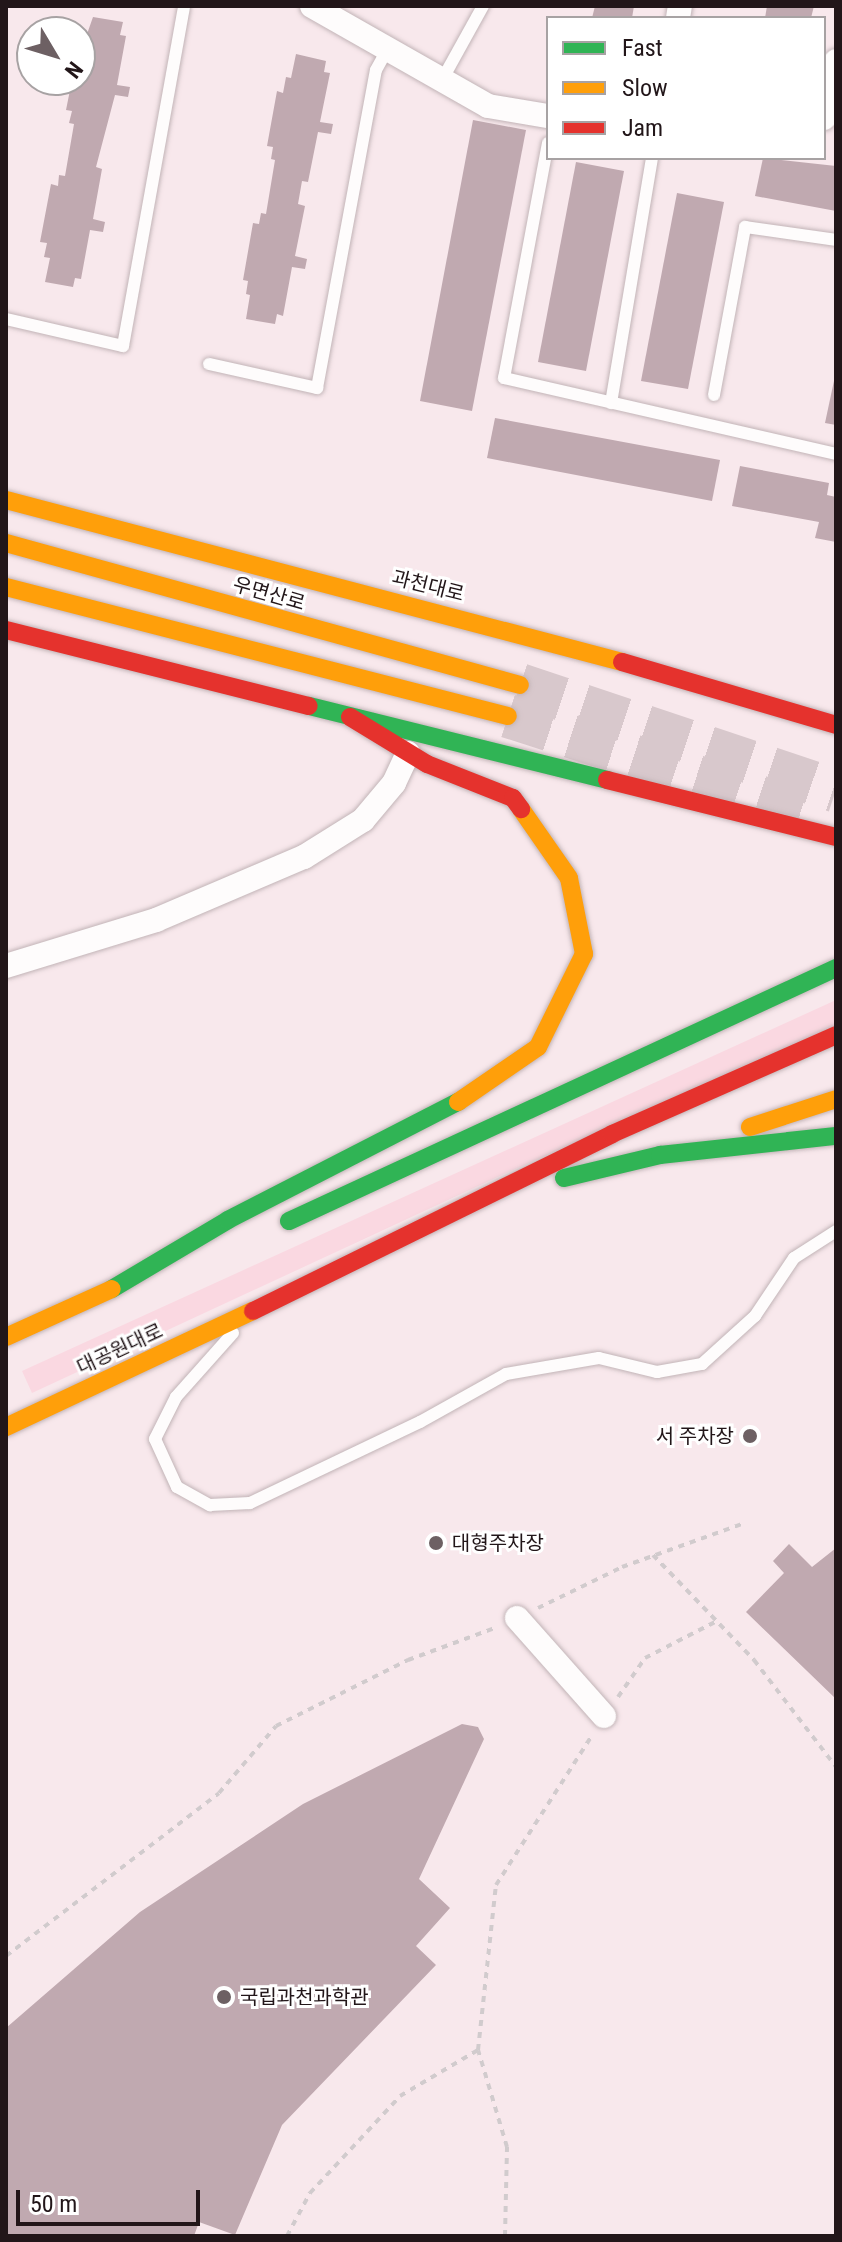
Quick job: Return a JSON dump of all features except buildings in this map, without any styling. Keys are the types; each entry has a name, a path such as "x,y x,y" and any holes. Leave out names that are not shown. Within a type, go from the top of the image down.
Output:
{"main road":[{"name":"과천대로","path":"6,500 535,637 836,725"},
{"name":"우면산로","path":"6,543 520,685"},
{"path":"6,587 508,716"},
{"path":"6,630 836,837"},
{"path":"6,1337 112,1289 228,1220 465,1098 538,1047 584,954 569,878 513,798 408,753 350,717"},
{"path":"266,1232 836,968"},
{"path":"496,1194 612,1134 836,1035"},
{"path":"496,1194 660,1155 836,1099"},
{"path":"660,1155 836,1136"},
{"name":"대공원대로","path":"6,1427 496,1194"},
{"path":"112,1289 175,1275"}],"street":[{"path":"312,6 488,106 546,116"},
{"path":"826,108 836,61"},
{"path":"6,966 156,920 304,857 363,820 394,783 408,753"},
{"path":"517,1618 604,1716"}],"lane":[{"path":"6,319 123,346 184,6"},
{"path":"442,80 483,6"},
{"path":"209,364 317,388 376,70 388,48"},
{"path":"546,154 504,378 836,454"},
{"path":"611,403 652,160"},
{"path":"714,395 745,227 836,240"},
{"path":"253,1311 176,1397 155,1439 177,1487 210,1505 250,1503 420,1422 506,1374 599,1358 657,1372 702,1364 755,1316 794,1258 836,1231"}],"path":[{"path":"6,1956 219,1793 276,1726 408,1660 466,1643 653,1555 742,1524"},
{"path":"653,1555 803,1717 836,1767"},
{"path":"505,2236 507,2147 478,2050 496,1885 604,1716 645,1658 715,1622"},
{"path":"287,2236 310,2193 400,2096 478,2050"}],"shaded area":[{"path":"836,1000 836,1028 515,1169 32,1393 22,1371"}],"tunnel":[{"path":"520,685 836,791"},
{"path":"508,716 802,811"}],"traffic: fast":[{"path":"309,706 607,780"},
{"path":"289,1221 836,968"},
{"path":"112,1289 228,1220 458,1102"},
{"path":"564,1178 660,1155 836,1136"}],"traffic: slow":[{"path":"6,500 622,662"},
{"path":"6,543 520,685"},
{"path":"6,587 508,716"},
{"path":"458,1102 538,1047 584,954 569,878 521,809"},
{"path":"750,1127 836,1099"},
{"path":"6,1337 112,1289"},
{"path":"6,1427 253,1311"}],"traffic: jam":[{"path":"6,630 309,706"},
{"path":"622,662 836,725"},
{"path":"350,717 427,764 513,798 521,809"},
{"path":"607,780 836,837"},
{"path":"253,1311 612,1134 836,1035"}],"place":[{"name":"서 주차장","path":"750,1436"},
{"name":"대형주차장","path":"436,1543"},
{"name":"국립과천과학관","path":"224,1997"}]}
